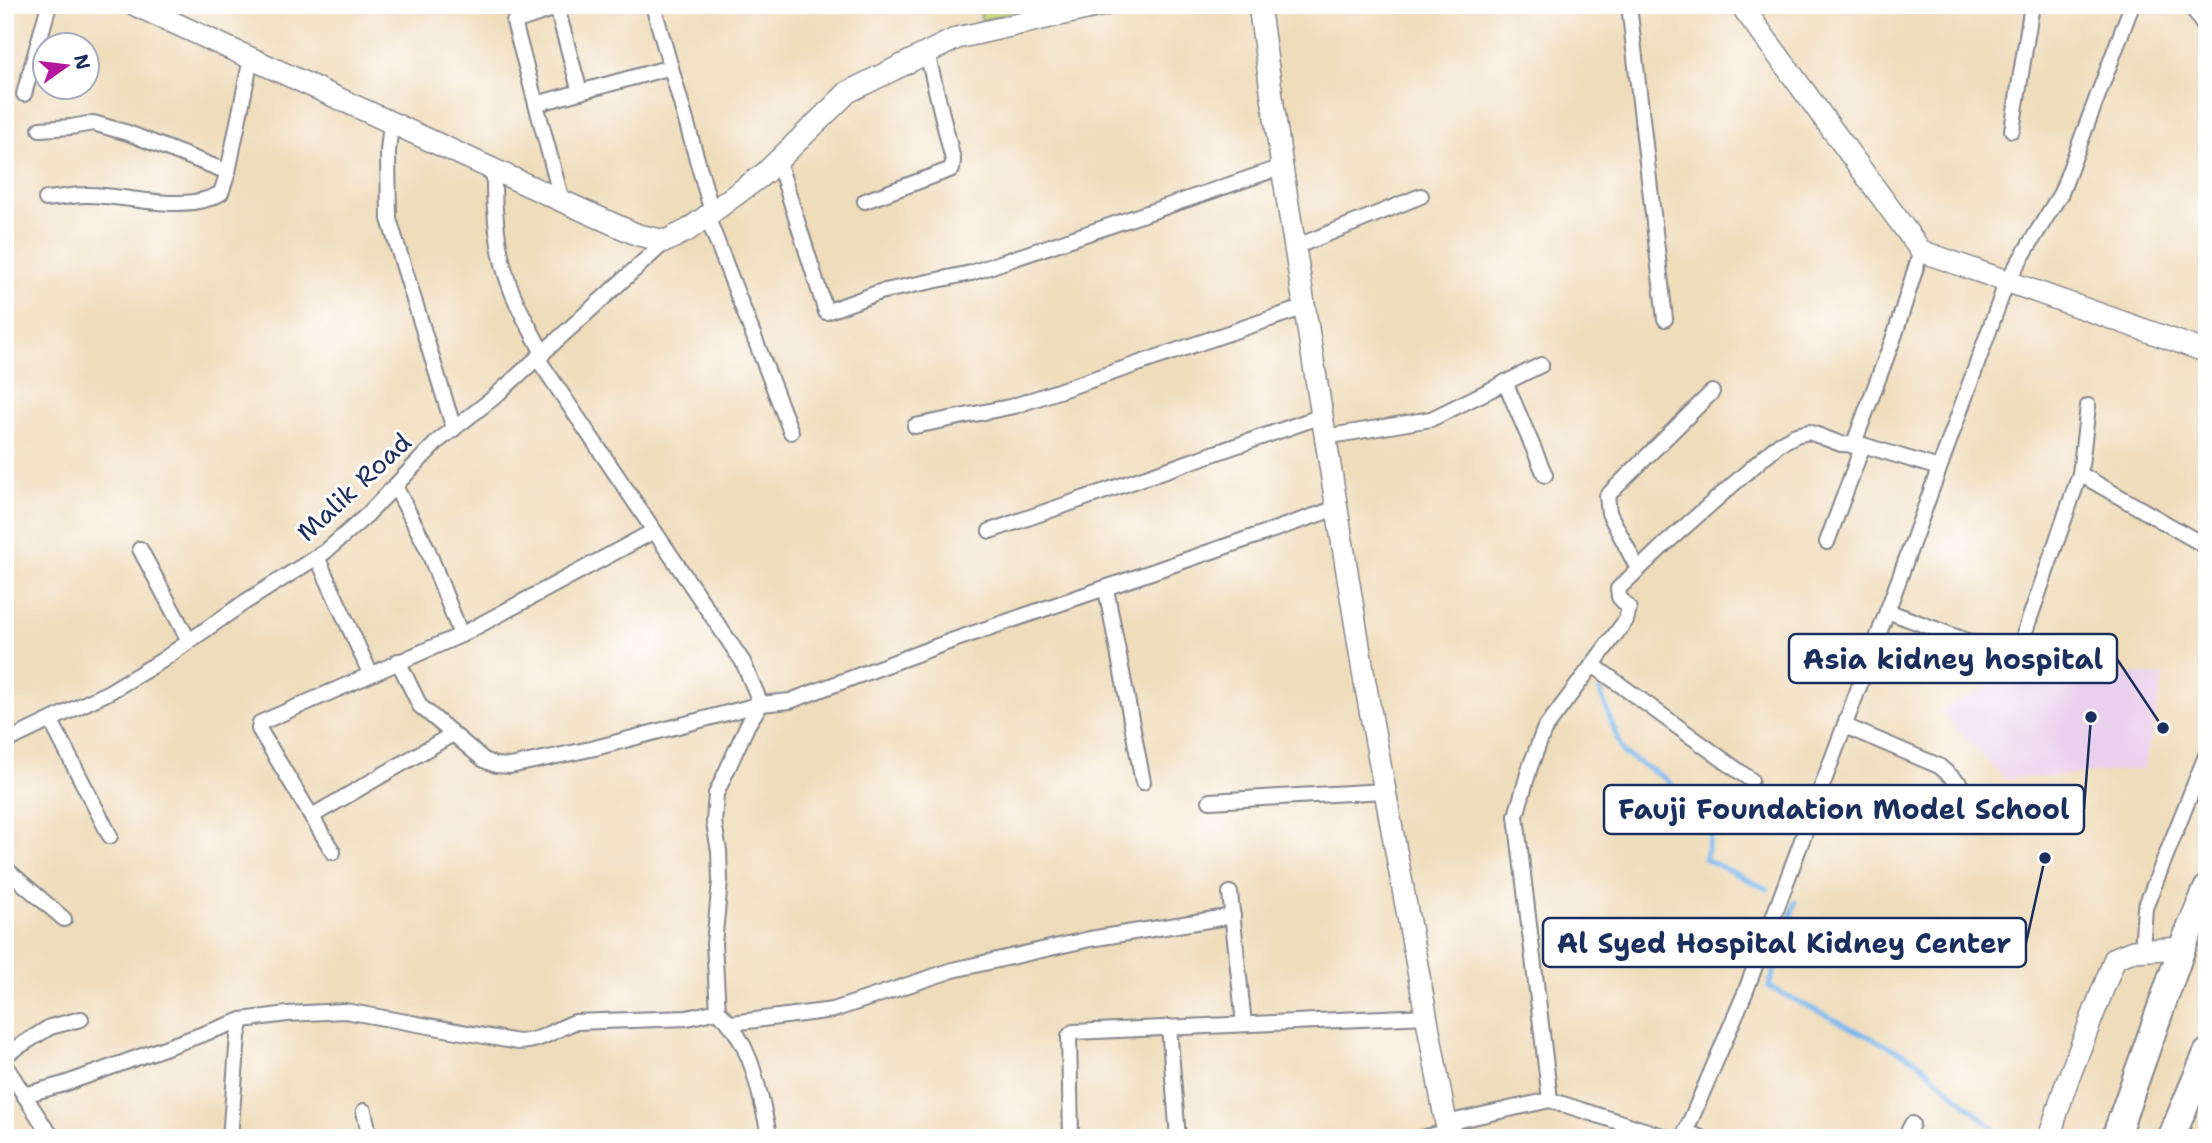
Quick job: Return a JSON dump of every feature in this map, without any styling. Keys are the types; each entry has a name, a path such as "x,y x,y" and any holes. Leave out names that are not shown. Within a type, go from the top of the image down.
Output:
{"highway":[{"path":"2115,1138 2182,948 2207,889"},
{"path":"2171,1138 2207,1053"}],"street":[{"path":"24,94 48,5"},
{"path":"135,5 638,235 666,241 688,230 765,173 848,92 957,38 1104,5"},
{"path":"653,5 709,214 791,432"},
{"path":"1259,5 1325,437 1385,791 1449,1131"},
{"path":"1629,5 1665,319"},
{"path":"1741,5 1921,251 2207,352"},
{"path":"2012,130 2032,5"},
{"path":"1701,1138 1684,1134 1745,993 2007,281 2061,194 2132,5"},
{"path":"2191,5 2207,31"},
{"path":"562,201 514,22 561,6 580,92"},
{"path":"865,201 952,169 953,160 927,53"},
{"path":"46,199 86,195 190,202 215,197 221,193 229,172 251,58"},
{"path":"536,104 671,67"},
{"path":"391,122 388,152 389,219 454,429"},
{"path":"40,129 71,128 93,123 128,133 229,172"},
{"path":"778,161 826,312 880,292 971,273 1282,167"},
{"path":"494,170 493,194 509,285 540,356 743,662 761,704"},
{"path":"1295,247 1420,196"},
{"name":"Malik Road","path":"5,742 109,692 317,557 368,514 438,441 540,356 666,241"},
{"path":"1827,542 1921,251"},
{"path":"915,426 1014,406 1304,307"},
{"path":"1325,437 1431,419 1541,365"},
{"path":"1505,382 1545,475"},
{"path":"1638,569 1609,513 1606,496 1712,392"},
{"path":"1887,611 2002,654 2019,649 2080,474 2088,406"},
{"path":"990,531 1322,416"},
{"path":"1550,1100 1516,816 1530,766 1544,730 1626,620 1629,608 1619,597 1618,589 1779,444 1796,435 1810,432 1939,468"},
{"path":"2080,474 2207,547"},
{"path":"395,486 427,548 461,635"},
{"path":"398,661 420,706 484,760 496,765 510,766 595,748 761,704 790,701 1337,508"},
{"path":"333,852 259,729 260,723 461,635 654,531"},
{"path":"140,550 189,641"},
{"path":"317,557 370,673"},
{"path":"1106,589 1143,782"},
{"path":"1593,665 1751,780"},
{"path":"761,704 748,724 716,794 714,823 720,881 714,944 718,1011 732,1023 750,1058 770,1138"},
{"path":"51,721 110,836"},
{"path":"1844,726 1939,766 1959,784"},
{"path":"312,816 453,734"},
{"path":"2142,950 2145,908 2207,753"},
{"path":"1210,801 1385,791"},
{"path":"5,868 64,919"},
{"path":"1230,893 1244,1024"},
{"path":"732,1023 833,1010 953,970 1090,939 1233,916"},
{"path":"2049,1138 2110,965 2121,954 2182,948"},
{"path":"24,1095 64,1084 242,1020 287,1014 345,1011 518,1042 546,1037 559,1027 575,1022 687,1018 718,1011"},
{"path":"1071,1138 1069,1036 1073,1032 1427,1016"},
{"path":"5,1055 50,1027 81,1019"},
{"path":"230,1138 242,1020"},
{"path":"1169,1027 1178,1138"},
{"path":"5,1065 54,1138"},
{"path":"1422,1138 1550,1100 1669,1138"},
{"path":"365,1111 370,1138"},
{"path":"1905,1138 1912,1124"}],"shaded area":[{"path":"2028,666 2164,676 2144,769 2005,779 1940,711"}],"green space":[{"path":"978,5 1040,5 982,21"}],"waterway":[{"path":"1600,691 1623,753 1666,779 1712,828 1705,859 1767,889"},
{"path":"1795,902 1769,987 1916,1060 2004,1138"}],"place":[{"name":"Fauji Foundation Model School","path":"2091,717"},
{"name":"Asia kidney hospital","path":"2163,728"},
{"name":"Al Syed Hospital Kidney Center","path":"2045,858"}]}
